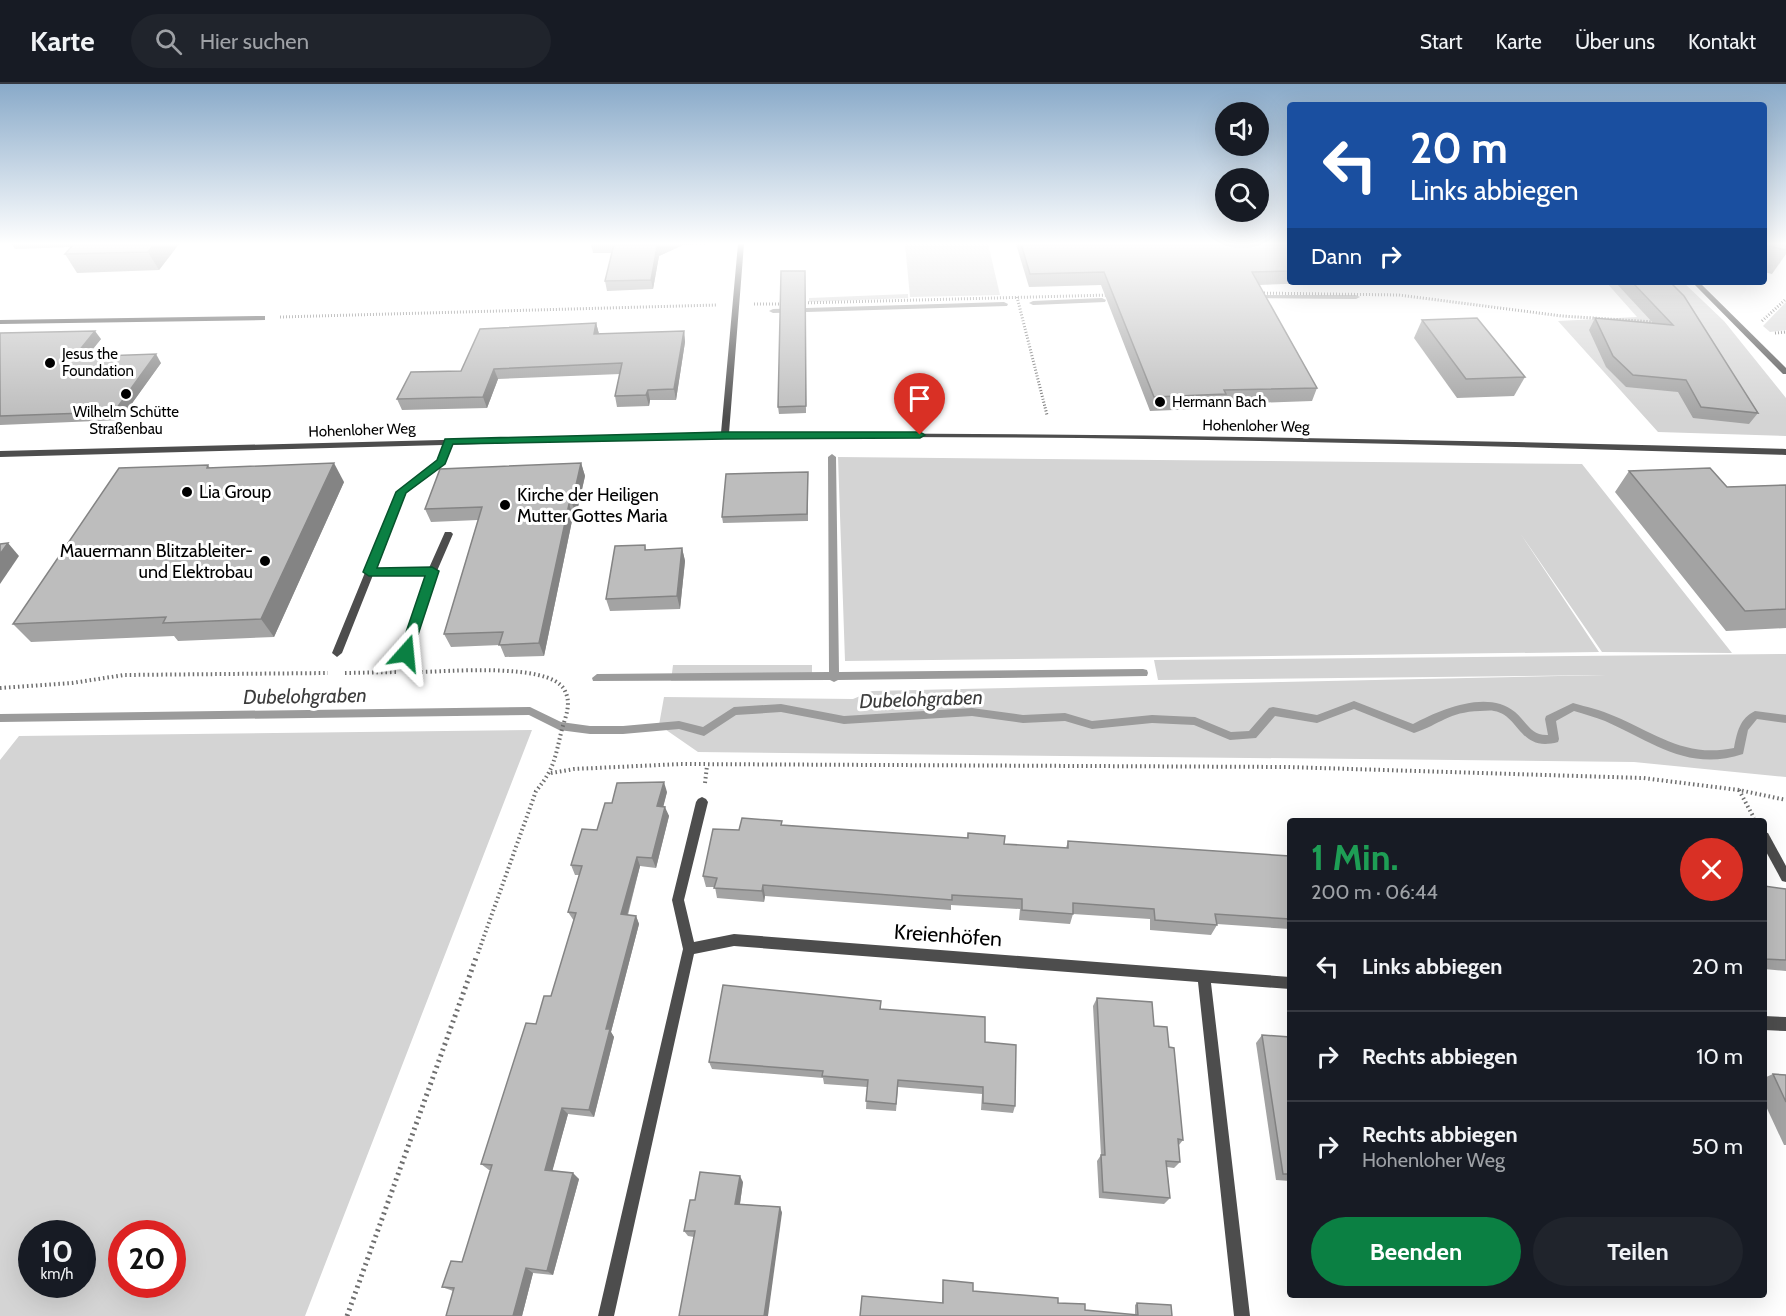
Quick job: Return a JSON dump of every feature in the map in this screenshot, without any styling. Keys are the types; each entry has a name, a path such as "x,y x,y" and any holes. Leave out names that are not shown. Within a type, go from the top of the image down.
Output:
{"street":[{"path":"1716,301 1786,372"},
{"path":"725,435 737,304"},
{"path":"0,322 262,318"},
{"name":"Hohenloher Weg","path":"0,454 725,435 920,435 1512,443 1786,452"},
{"path":"337,653 402,492 441,462 449,441"},
{"path":"406,653 432,571 448,534"},
{"path":"369,572 432,571"},
{"path":"606,1316 689,948 678,900 702,802"},
{"path":"1767,842 1786,877"},
{"name":"Kreienhöfen","path":"689,948 734,940 1287,983"},
{"path":"1204,976 1242,1316"},
{"path":"1767,1023 1786,1024"}],"path":[{"path":"801,303 855,301"},
{"path":"1018,301 1047,415"},
{"path":"1442,301 1562,316 1662,322"},
{"path":"1744,328 1762,321 1783,301"},
{"path":"262,318 790,303"},
{"path":"0,688 72,683 123,675 404,672"},
{"path":"347,1316 537,791 551,773 569,704 563,688 551,679 540,676 507,672 415,672"},
{"path":"551,773 574,769 681,764 1287,767 1642,778 1739,790 1786,800"},
{"path":"1739,790 1754,818"}],"shaded area":[{"path":"1623,301 1703,301 1724,321 1786,398 1786,436 1658,432 1558,321 1637,317"},
{"path":"1786,302 1786,330 1770,332 1763,326"},
{"path":"838,457 1582,464 1732,653 1602,652 1520,533 1599,652 845,661"},
{"path":"1786,654 1786,777 1634,762 698,752 659,725 664,697 853,699 872,691 1606,675 1158,680 1154,660"},
{"path":"673,665 812,665 812,680 671,681"},
{"path":"532,730 305,1316 0,1316 0,760 19,736"}],"building":[{"path":"780,301 805,301 806,406 778,407"},
{"path":"1116,301 1269,301 1317,388 1224,390 1226,394 1154,397"},
{"path":"1651,301 1687,301 1758,413 1701,407 1686,380 1633,375 1613,356 1595,318 1673,325"},
{"path":"1477,318 1525,377 1466,379 1422,320"},
{"path":"596,323 594,334 684,331 674,389 648,390 646,395 615,396 622,363 494,369 483,397 397,399 411,372 461,371 480,329"},
{"path":"95,331 74,357 156,354 114,412 0,416 0,333"},
{"path":"334,463 261,619 163,623 166,617 13,624 119,468 208,465 207,468"},
{"path":"581,463 572,503 569,504 539,643 499,645 503,632 444,634 482,507 425,509 440,469"},
{"path":"1710,468 1727,487 1786,485 1786,609 1745,611 1629,471"},
{"path":"808,472 807,514 722,517 726,474"},
{"path":"8,543 0,554 0,544"},
{"path":"645,545 645,550 682,548 677,596 606,599 615,546"},
{"path":"664,782 657,806 665,807 652,858 637,857 621,914 636,916 606,1029 610,1029 589,1110 562,1108 545,1170 573,1173 547,1271 526,1268 513,1316 446,1316 454,1288 442,1287 451,1261 462,1262 492,1165 481,1164 526,1023 536,1024 544,996 551,996 576,913 568,912 582,866 571,865 582,829 597,830 605,803 612,803 617,783"},
{"path":"742,818 782,821 781,825 968,838 968,833 1005,836 1004,844 1068,848 1068,841 1287,856 1287,919 1215,914 1217,925 1155,920 1154,909 1073,903 1073,914 1022,910 1022,899 952,895 952,900 763,885 762,891 714,888 717,878 703,876 713,829 739,830"},
{"path":"1767,886 1786,889 1786,960 1767,959"},
{"path":"723,985 881,1001 880,1009 985,1017 985,1042 1016,1045 1015,1106 983,1103 983,1087 898,1080 896,1104 866,1101 868,1080 822,1076 823,1071 709,1062"},
{"path":"1097,998 1152,1002 1154,1026 1167,1027 1169,1047 1174,1048 1183,1140 1178,1139 1180,1162 1166,1161 1170,1198 1103,1192 1101,1155 1105,1155"},
{"path":"1262,1035 1287,1037 1287,1174 1283,1174"},
{"path":"1773,1074 1786,1075 1786,1102"},
{"path":"700,1172 740,1176 735,1204 780,1207 764,1316 679,1316 695,1231 684,1231 690,1200 695,1200"},
{"path":"943,1280 973,1283 973,1291 1058,1298 1058,1303 1085,1304 1085,1310 1138,1315 1137,1303 1171,1305 1172,1316 860,1316 862,1296 943,1303"}],"waterway":[{"path":"1033,303 1068,301"},
{"path":"773,311 1004,304"},
{"path":"832,457 834,676"},
{"name":"Dubelohgraben","path":"834,676 1143,673"},
{"name":"Dubelohgraben","path":"597,678 834,676"},
{"name":"Dubelohgraben","path":"0,718 530,711 559,726 590,730 623,730 679,725 704,732 734,711 781,708 844,720 972,712 1023,719 1065,717 1092,725 1152,719 1195,721 1230,736 1252,735 1273,711 1317,719 1354,705 1414,729 1454,710 1497,707 1513,716 1528,734 1543,740 1554,739 1550,719 1573,707 1608,718 1673,749 1704,755 1721,755 1739,751 1743,728 1755,715 1786,719"}],"place":[{"name":"Jesus the Foundation","path":"50,363"},
{"name":"Wilhelm Schütte Straßenbau","path":"126,394"},
{"name":"Hermann Bach","path":"1160,402"},
{"name":"Lia Group","path":"187,492"},
{"name":"Kirche der Heiligen Mutter Gottes Maria","path":"505,505"},
{"name":"Mauermann Blitzableiter- und Elektrobau","path":"265,561"}],"route":[{"path":"406,653 432,571 369,572 402,492 441,462 449,441 725,435 920,435"}]}
